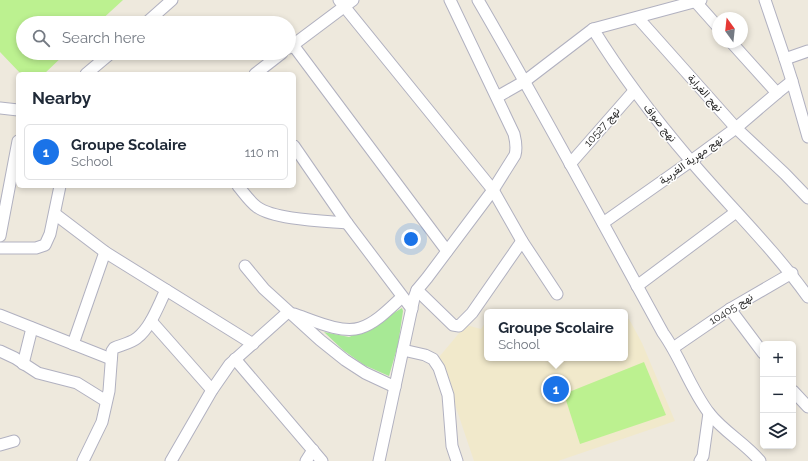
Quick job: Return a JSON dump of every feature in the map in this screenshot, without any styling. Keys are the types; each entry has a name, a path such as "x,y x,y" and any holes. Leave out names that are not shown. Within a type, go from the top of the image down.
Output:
{"street":[{"path":"154,16 172,0"},
{"path":"379,461 414,298 418,290 493,190 515,155 516,147 514,134 450,0"},
{"path":"478,0 526,81 602,223 673,348 698,396 709,413 735,439 751,450 760,461"},
{"path":"497,97 526,81 593,29 638,18 697,0 712,19"},
{"path":"764,0 785,58 808,137"},
{"path":"296,42 345,2 493,190 522,240 557,294"},
{"name":"نهج الغرابة","path":"638,18 736,128 808,198"},
{"name":"نهج صواف","path":"593,29 634,91 691,161 792,273 808,297"},
{"path":"736,48 777,93"},
{"path":"785,58 808,51"},
{"path":"296,53 447,251"},
{"path":"88,72 103,60"},
{"path":"257,72 273,60"},
{"name":"نهج مهرية الغربية","path":"602,223 736,128 792,81"},
{"name":"نهج 10527","path":"570,164 634,91"},
{"path":"0,108 16,110"},
{"path":"296,149 347,223 412,309"},
{"path":"0,236 16,152"},
{"path":"0,248 36,248 44,246 48,241 50,234 60,188"},
{"path":"240,188 258,208 270,213 307,220 347,223"},
{"path":"638,286 736,212"},
{"path":"55,214 106,252 253,344"},
{"path":"418,290 453,325 459,326 472,313 522,240"},
{"path":"73,344 106,252"},
{"path":"245,266 261,286 326,345 356,368 395,387"},
{"name":"نهج 10405","path":"673,348 730,309 792,273"},
{"path":"83,461 102,422 108,391 113,349 137,338 151,321 166,290"},
{"path":"288,312 327,325 355,329 361,328 384,314 402,297"},
{"path":"730,309 760,349"},
{"path":"171,461 212,390 226,369 235,359 288,312"},
{"path":"0,315 111,359"},
{"path":"151,321 212,390"},
{"path":"23,364 32,328"},
{"path":"403,350 433,359 439,368 448,395 452,446 457,461"},
{"path":"0,352 38,373 77,384 106,401"},
{"path":"235,359 322,461"},
{"path":"796,394 808,407"},
{"path":"700,461 703,456 709,413"},
{"path":"0,445 14,441"},
{"path":"306,461 313,450"}],"shaded area":[{"path":"629,319 642,343 675,421 558,461 474,461 439,357 466,325 481,329 484,324 484,361 628,361"}],"green space":[{"path":"0,0 123,0 106,16 16,16 16,60 59,60 46,72 19,72 0,52"},
{"path":"402,308 403,311 398,345 389,376 364,365 343,350 324,332 349,337 368,329"},
{"path":"644,362 666,415 580,444 564,394"}],"place":[{"name":"Groupe Scolaire","path":"556,389"}]}
